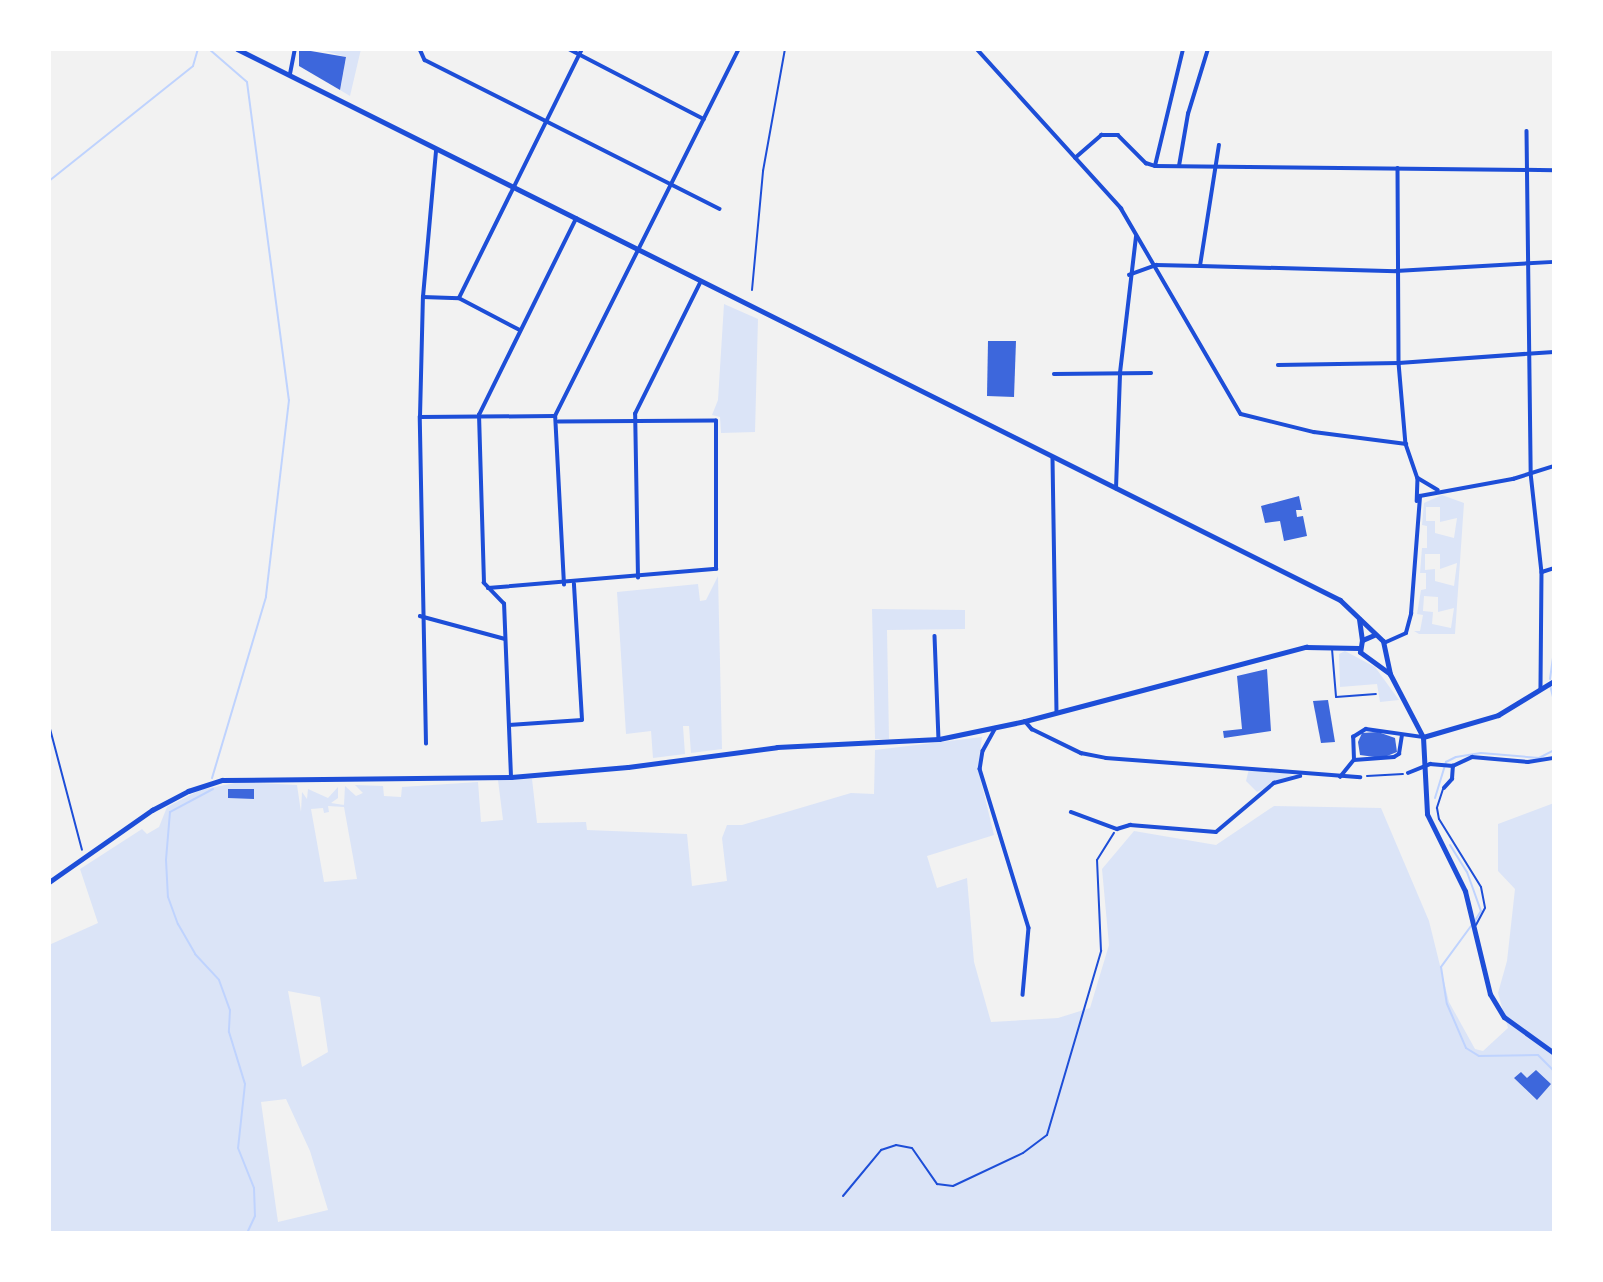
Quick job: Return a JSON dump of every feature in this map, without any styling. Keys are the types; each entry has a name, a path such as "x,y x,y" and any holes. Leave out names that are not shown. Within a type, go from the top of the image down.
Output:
{"main road":[{"path":"237,49 1340,600 1384,643 1383,653 1390,674 1423,737 1427,814 1473,914 1486,983 1496,1005 1514,1026 1552,1051"},
{"path":"1359,618 1362,640 1359,648"},
{"path":"1362,640 1374,635"},
{"path":"49,882 173,798 222,780 299,776 388,782 511,777 628,767 777,747 939,739 1057,713 1306,647 1333,645 1359,648 1390,674"},
{"path":"1372,660 1383,653"},
{"path":"1423,737 1498,715 1554,681"}],"street":[{"path":"289,76 295,49"},
{"path":"420,49 425,60 720,209"},
{"path":"569,49 581,52 705,120"},
{"path":"977,49 1121,208 1241,414 1314,432 1406,444"},
{"path":"1155,166 1182,49"},
{"path":"1179,166 1188,114 1208,49"},
{"path":"555,416 705,120 737,50"},
{"path":"459,298 581,52"},
{"path":"1527,131 1531,473 1542,572 1543,686"},
{"path":"1075,158 1101,135 1118,135 1146,163 1155,166 1554,170"},
{"path":"1200,267 1219,145"},
{"path":"426,744 420,616 420,417 423,297 436,150"},
{"path":"1384,643 1406,633 1411,614 1418,478 1406,444 1399,363 1396,271 1398,169"},
{"path":"511,777 504,604 486,589 479,415 576,219"},
{"path":"1116,490 1120,373 1129,275 1136,237"},
{"path":"1129,275 1156,265 1396,271 1554,262"},
{"path":"638,578 634,421 701,281"},
{"path":"423,297 459,298 520,330"},
{"path":"1278,365 1399,363 1554,352"},
{"path":"1054,374 1152,373"},
{"path":"420,417 555,416"},
{"path":"555,416 558,422 564,584"},
{"path":"486,589 574,584 716,569 713,419 558,422"},
{"path":"1053,458 1057,713"},
{"path":"1417,501 1425,493 1531,473 1554,466"},
{"path":"1418,478 1439,490"},
{"path":"1542,572 1554,568"},
{"path":"509,725 582,720 574,584"},
{"path":"420,616 505,639"},
{"path":"935,636 939,739"},
{"path":"1025,721 1081,753 1142,761 1276,767 1302,775 1360,777"},
{"path":"996,728 983,751 980,769 1029,928 1023,995"},
{"path":"1340,777 1354,760 1353,737 1366,729 1402,737 1423,737"},
{"path":"1354,760 1394,757 1399,754 1402,737"},
{"path":"1408,773 1425,766 1451,766 1472,757 1528,762 1554,758"},
{"path":"1444,788 1452,779 1451,766"},
{"path":"1071,812 1118,829 1130,825 1216,832 1274,783 1302,775"}],"lane":[{"path":"1333,645 1336,697 1376,694"},
{"path":"1444,788 1437,808 1439,819 1481,887 1485,908 1476,925"}],"path":[{"path":"752,290 763,171 785,49"},
{"path":"49,725 80,847 87,857"},
{"path":"1368,776 1408,773"},
{"path":"843,1196 881,1150 912,1148 937,1184 953,1186 1023,1153 1047,1135 1101,951 1097,860 1118,829"}],"shaded area":[{"path":"318,49 361,49 350,96 340,90 346,57"},
{"path":"724,304 758,319 755,432 721,433 720,417 712,415 718,400"},
{"path":"1442,495 1464,503 1455,634 1419,634 1414,631 1420,631 1423,615 1417,614 1421,590 1426,589 1426,573 1420,573 1422,548 1427,548 1427,526 1422,525 1424,503","holes":["1426,507 1440,507 1440,522 1457,518 1454,538 1435,533 1435,521 1426,521","1425,554 1440,554 1440,569 1457,563 1454,586 1435,581 1435,569 1425,570","1424,596 1438,597 1438,612 1454,608 1451,628 1432,624 1433,612 1423,611"]},
{"path":"718,576 722,749 691,753 689,726 683,726 685,754 653,758 651,731 626,734 617,592 698,584 700,601 706,600"},
{"path":"872,609 965,610 965,629 887,630 889,739 875,739"},
{"path":"1345,651 1375,667 1399,700 1380,702 1377,684 1340,687 1339,654"},
{"path":"982,737 978,769 994,835 927,856 937,888 967,878 974,962 991,1022 1058,1018 1090,1008 1109,945 1102,869 1134,831 1216,845 1274,806 1381,808 1429,921 1449,1002 1475,1049 1483,1051 1508,1028 1498,993 1507,961 1515,889 1498,871 1498,824 1554,803 1554,1233 49,1233 49,945 98,923 80,869 142,829 147,834 159,827 167,807 200,790 240,782 297,785 301,812 302,792 307,799 308,789 328,798 338,787 338,798 331,803 344,805 345,786 356,796 363,793 355,785 383,786 384,796 401,797 402,787 478,782 481,822 503,820 498,780 532,779 537,823 586,822 587,830 687,834 692,886 727,881 722,838 727,825 742,825 851,793 874,794 875,750","holes":["328,806 344,807 357,879 324,882 311,809 323,808 324,813 329,812","288,991 320,997 328,1052 302,1067","286,1099 310,1151 328,1210 278,1222 261,1102"]},
{"path":"1249,769 1293,775 1257,792 1246,781"}],"building":[{"path":"299,49 346,57 340,90 299,66"},
{"path":"988,341 1016,341 1014,397 987,396"},
{"path":"1299,496 1302,510 1296,510 1297,517 1303,516 1307,536 1284,541 1280,521 1265,523 1261,506"},
{"path":"1267,669 1271,731 1224,738 1223,731 1242,729 1237,676"},
{"path":"1328,700 1335,742 1321,743 1313,701"},
{"path":"1378,732 1395,738 1397,752 1382,758 1360,755 1358,742 1362,733"},
{"path":"228,789 254,789 254,799 228,798"},
{"path":"1536,1070 1551,1084 1537,1100 1514,1078 1521,1072 1527,1078"}],"waterway":[{"path":"49,181 193,66 198,49"},
{"path":"209,49 247,82 289,400 266,597 212,778"},
{"path":"1550,679 1554,652"},
{"path":"1550,685 1554,701"},
{"path":"1435,798 1446,762 1456,757 1481,753 1539,758 1554,750"},
{"path":"213,789 170,812 166,860 168,897 178,924 195,954 219,980 230,1010 229,1032 245,1084 238,1148 254,1188 255,1216 247,1233"},
{"path":"1450,845 1467,872 1481,911 1474,922"},
{"path":"1471,926 1441,967 1447,1004 1466,1048 1479,1056 1538,1055 1554,1071"}]}
